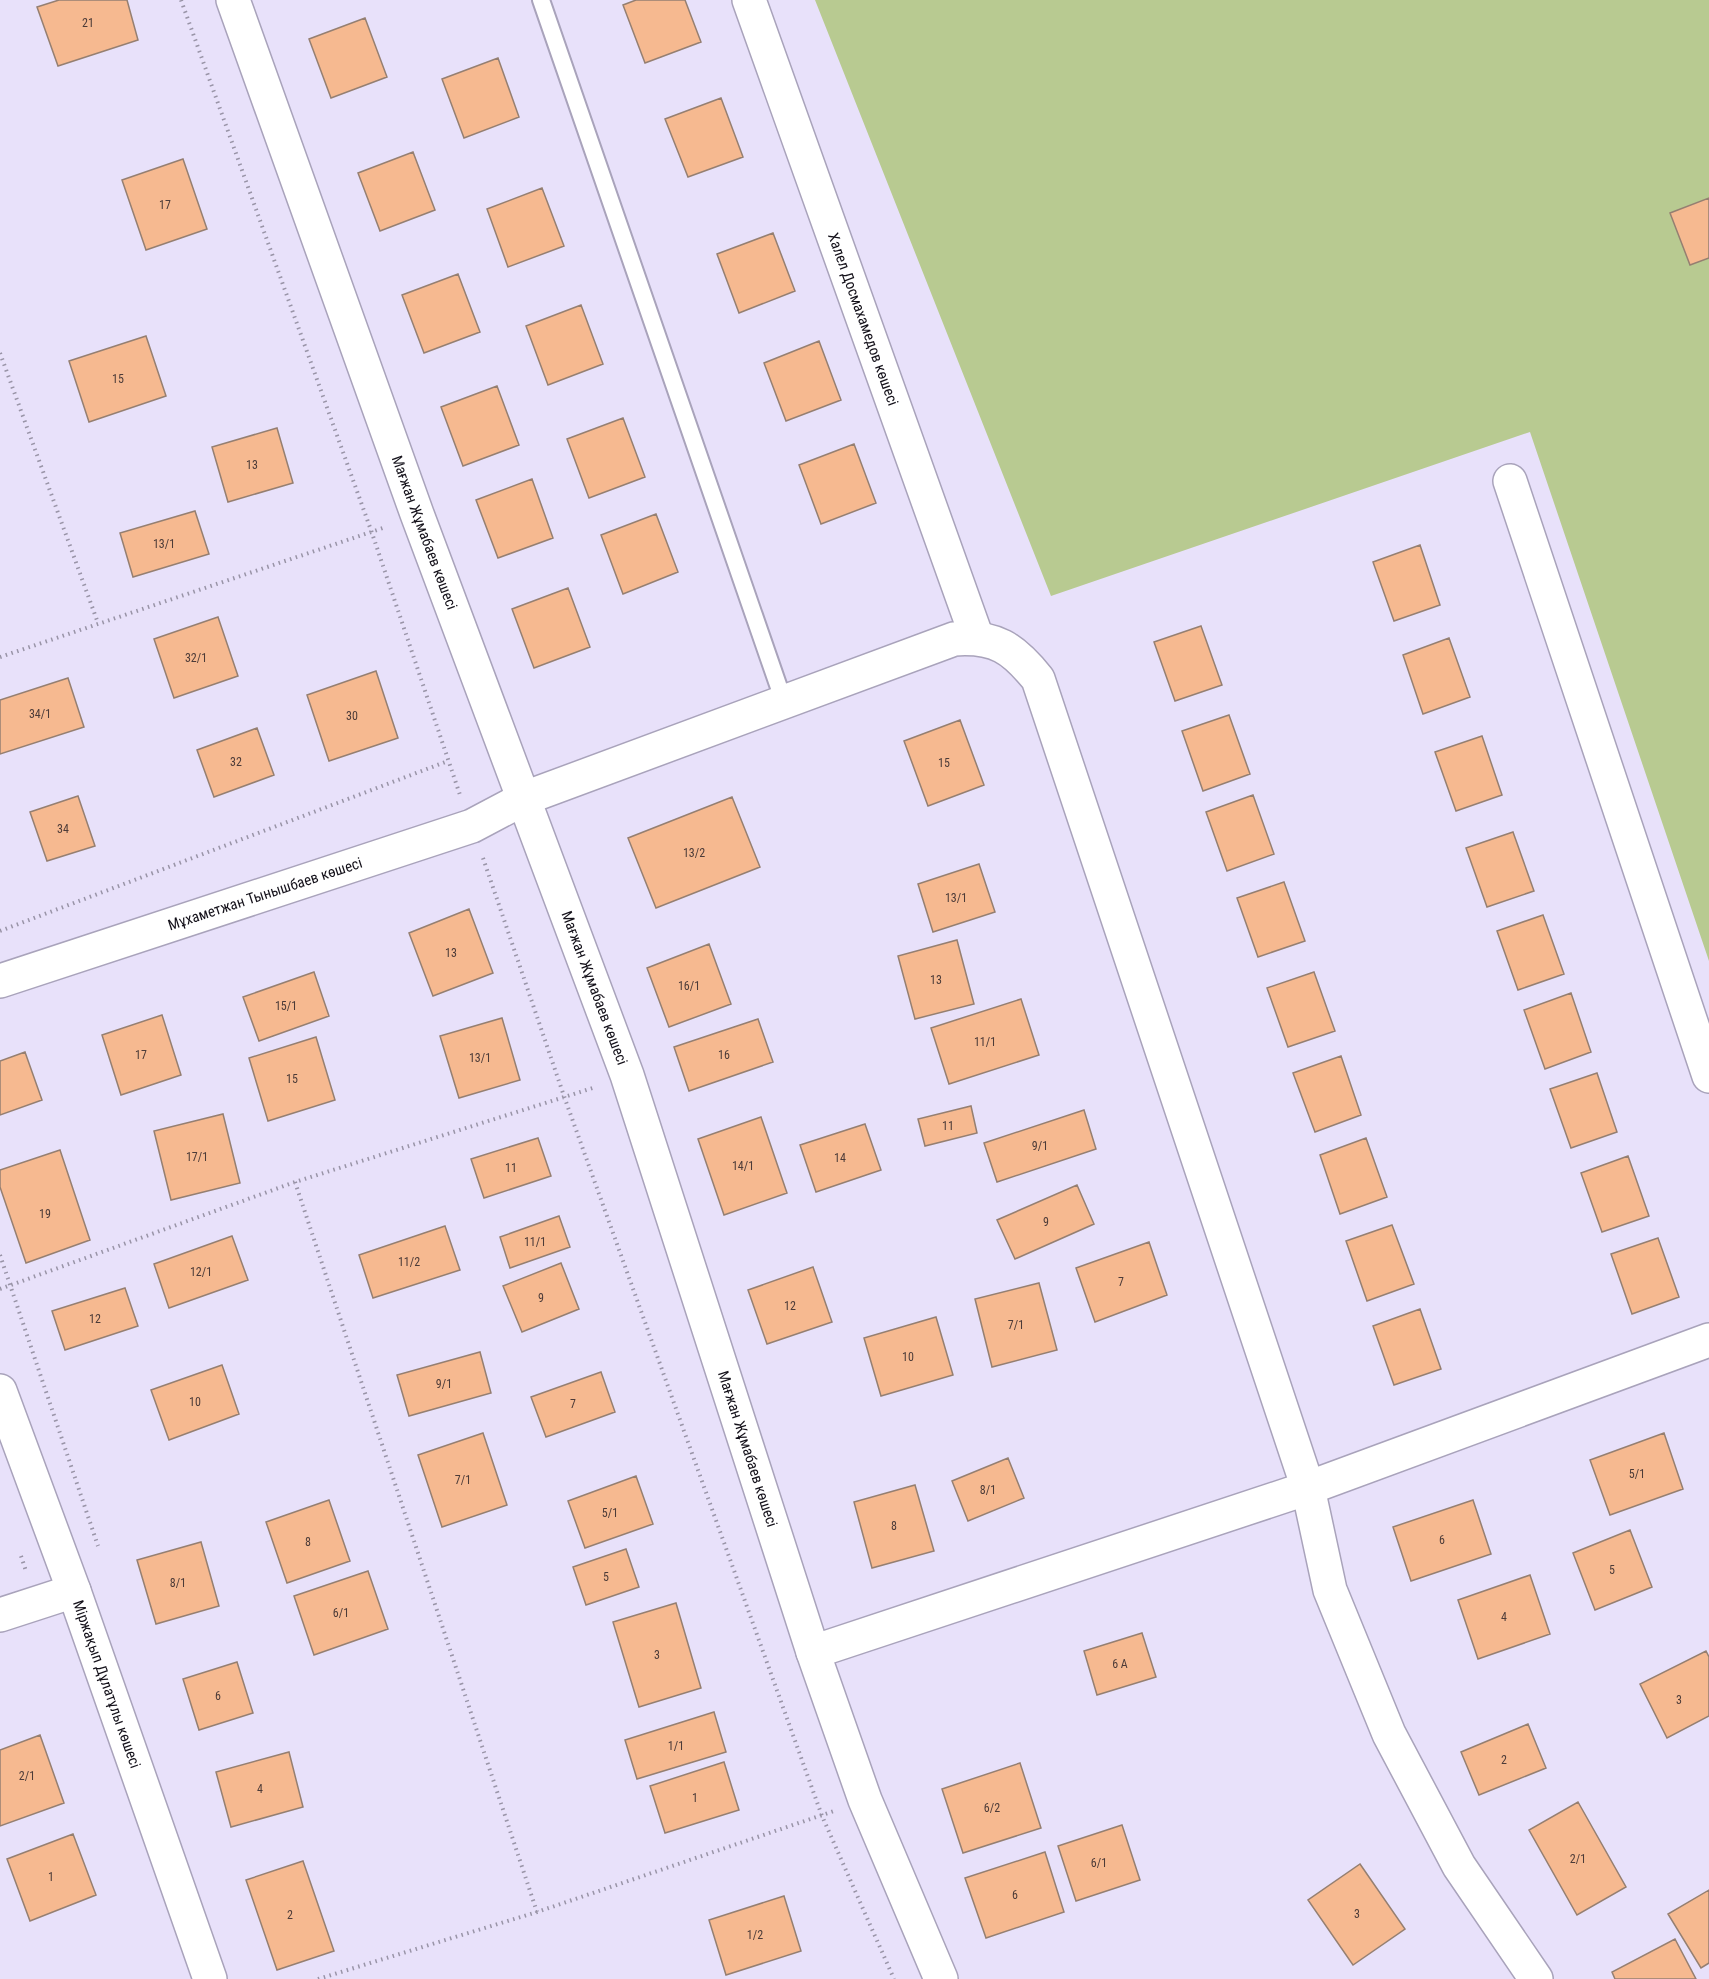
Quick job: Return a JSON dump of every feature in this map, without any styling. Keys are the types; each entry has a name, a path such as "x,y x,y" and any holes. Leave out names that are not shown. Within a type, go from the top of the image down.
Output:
{"street":[{"name":"Мағжан Жұмабаев көшесі","path":"233,0 417,514 627,1075 813,1652 865,1800 941,1979"},
{"name":"Халел Досмахамедов көшесі","path":"749,0 977,638"},
{"path":"1510,481 1709,1076"},
{"name":"Мұхаметжан Тынышбаев көшесі","path":"0,981 472,826 525,798 954,639 977,638"},
{"path":"977,638 1000,644 1019,655 1038,679 1308,1488 1330,1590 1389,1734 1459,1866 1536,1979"},
{"path":"813,1652 1308,1488 1709,1340"},
{"name":"Міржақып Дұлатұлы көшесі","path":"0,1391 74,1591 210,1979"},
{"path":"0,1615 74,1591"}],"lane":[{"path":"541,0 784,702"}],"path":[{"path":"181,0 372,533 565,1099 822,1816 894,1979"},
{"path":"0,353 98,623"},
{"path":"0,657 372,533 417,514"},
{"path":"0,931 448,761"},
{"path":"0,1289 295,1182 565,1099 627,1075"},
{"path":"295,1182 537,1911"},
{"path":"318,1979 537,1911 865,1800"}],"green space":[{"path":"815,0 1709,0 1709,961 1530,432 1051,596"}],"building":[{"path":"59,0 127,0 138,40 58,66 37,7"},
{"path":"636,0 685,0 701,42 645,63 623,5"},
{"path":"365,18 387,77 331,98 309,39"},
{"path":"498,58 519,117 464,138 442,79"},
{"path":"721,98 743,157 688,177 665,119"},
{"path":"413,152 435,210 380,231 358,173"},
{"path":"183,159 207,229 146,250 122,180"},
{"path":"542,188 564,246 508,267 487,209"},
{"path":"1709,198 1709,258 1690,265 1670,213"},
{"path":"773,233 795,291 739,313 717,254"},
{"path":"458,274 480,332 424,353 402,295"},
{"path":"581,305 603,364 548,385 526,326"},
{"path":"146,336 166,396 89,422 69,361"},
{"path":"819,341 841,400 786,421 764,363"},
{"path":"497,386 519,445 463,466 441,407"},
{"path":"623,418 645,477 589,498 567,439"},
{"path":"277,428 293,483 228,502 212,447"},
{"path":"854,444 876,503 821,524 799,465"},
{"path":"532,479 553,538 498,558 476,500"},
{"path":"195,511 209,554 133,577 120,533"},
{"path":"656,514 678,572 623,594 601,535"},
{"path":"1420,545 1440,605 1394,621 1373,562"},
{"path":"568,588 590,647 534,668 512,609"},
{"path":"218,617 238,676 174,698 154,639"},
{"path":"1201,626 1222,685 1175,701 1154,642"},
{"path":"1449,638 1470,697 1423,714 1403,655"},
{"path":"376,671 398,738 329,761 307,695"},
{"path":"68,678 84,727 0,754 0,700"},
{"path":"1229,715 1250,774 1203,791 1182,731"},
{"path":"960,720 984,785 928,806 904,741"},
{"path":"257,728 274,775 214,797 197,750"},
{"path":"1482,736 1502,795 1456,811 1435,752"},
{"path":"1253,795 1274,854 1227,871 1206,812"},
{"path":"78,796 95,846 47,861 30,812"},
{"path":"732,797 760,867 656,908 628,838"},
{"path":"1513,832 1534,891 1487,907 1466,848"},
{"path":"979,864 995,912 933,932 918,884"},
{"path":"1284,882 1305,941 1258,957 1237,898"},
{"path":"469,909 493,973 433,996 409,933"},
{"path":"1543,915 1564,974 1518,990 1497,931"},
{"path":"957,940 974,1004 915,1019 898,956"},
{"path":"709,944 731,1004 669,1027 647,968"},
{"path":"314,972 329,1016 259,1041 243,997"},
{"path":"1314,972 1335,1031 1288,1047 1267,988"},
{"path":"1571,993 1591,1052 1545,1069 1524,1010"},
{"path":"1021,999 1039,1055 949,1084 931,1028"},
{"path":"162,1015 181,1075 121,1095 102,1035"},
{"path":"502,1018 520,1080 459,1098 440,1036"},
{"path":"758,1019 773,1062 689,1091 674,1047"},
{"path":"316,1037 335,1100 268,1121 249,1058"},
{"path":"25,1052 42,1100 0,1115 0,1061"},
{"path":"1341,1056 1361,1115 1315,1132 1293,1073"},
{"path":"1597,1073 1617,1132 1571,1148 1550,1089"},
{"path":"971,1106 977,1133 925,1146 918,1119"},
{"path":"1084,1110 1096,1149 997,1182 984,1143"},
{"path":"223,1114 240,1183 171,1200 154,1131"},
{"path":"761,1117 787,1193 724,1215 698,1139"},
{"path":"865,1124 881,1170 816,1192 800,1145"},
{"path":"538,1138 551,1176 484,1198 471,1159"},
{"path":"1366,1138 1387,1197 1340,1214 1320,1155"},
{"path":"60,1150 90,1240 26,1263 0,1187 0,1170"},
{"path":"1628,1156 1649,1216 1602,1232 1581,1173"},
{"path":"1077,1185 1094,1224 1015,1259 997,1220"},
{"path":"559,1216 570,1247 510,1268 500,1237"},
{"path":"1392,1225 1414,1284 1367,1301 1346,1241"},
{"path":"445,1226 460,1270 373,1298 359,1255"},
{"path":"232,1236 248,1280 169,1308 154,1264"},
{"path":"1658,1238 1679,1297 1632,1314 1611,1254"},
{"path":"1149,1242 1167,1295 1095,1322 1076,1268"},
{"path":"561,1263 579,1309 522,1332 503,1286"},
{"path":"813,1267 832,1322 767,1344 748,1290"},
{"path":"1039,1283 1057,1350 992,1367 975,1299"},
{"path":"125,1288 138,1326 65,1350 52,1311"},
{"path":"1420,1309 1441,1369 1394,1385 1373,1326"},
{"path":"936,1317 953,1375 881,1396 864,1338"},
{"path":"480,1352 491,1393 409,1416 397,1375"},
{"path":"222,1365 239,1414 169,1440 151,1390"},
{"path":"601,1372 615,1412 546,1437 531,1397"},
{"path":"483,1433 507,1505 442,1527 418,1455"},
{"path":"1664,1433 1683,1489 1610,1515 1590,1460"},
{"path":"1008,1458 1024,1498 968,1521 952,1481"},
{"path":"636,1476 653,1524 585,1548 568,1501"},
{"path":"915,1485 934,1551 872,1568 854,1502"},
{"path":"329,1500 350,1561 287,1583 266,1522"},
{"path":"1473,1500 1491,1554 1411,1581 1393,1527"},
{"path":"1630,1530 1652,1587 1595,1610 1573,1553"},
{"path":"201,1542 219,1606 156,1624 137,1560"},
{"path":"626,1549 639,1587 586,1605 573,1567"},
{"path":"368,1571 388,1629 314,1655 294,1596"},
{"path":"1530,1575 1550,1634 1478,1659 1458,1600"},
{"path":"676,1603 701,1688 639,1707 613,1622"},
{"path":"1142,1633 1156,1677 1097,1695 1084,1651"},
{"path":"1706,1651 1709,1657 1709,1716 1667,1738 1640,1684"},
{"path":"237,1662 253,1713 199,1730 183,1679"},
{"path":"714,1712 726,1752 637,1779 625,1740"},
{"path":"1528,1724 1546,1768 1479,1795 1461,1752"},
{"path":"40,1735 64,1803 0,1826 0,1750"},
{"path":"289,1752 303,1807 231,1827 216,1772"},
{"path":"724,1762 739,1810 665,1833 650,1786"},
{"path":"1020,1763 1041,1828 963,1853 942,1789"},
{"path":"1578,1802 1626,1887 1577,1915 1529,1830"},
{"path":"1122,1825 1140,1880 1076,1901 1058,1846"},
{"path":"73,1834 96,1895 30,1921 7,1859"},
{"path":"1045,1852 1064,1912 986,1938 965,1878"},
{"path":"303,1861 334,1951 277,1970 246,1880"},
{"path":"1360,1864 1405,1929 1353,1965 1308,1900"},
{"path":"1709,1890 1709,1963 1701,1968 1668,1914"},
{"path":"784,1896 801,1951 726,1975 709,1920"},
{"path":"1675,1939 1696,1979 1615,1979 1612,1972"}]}
